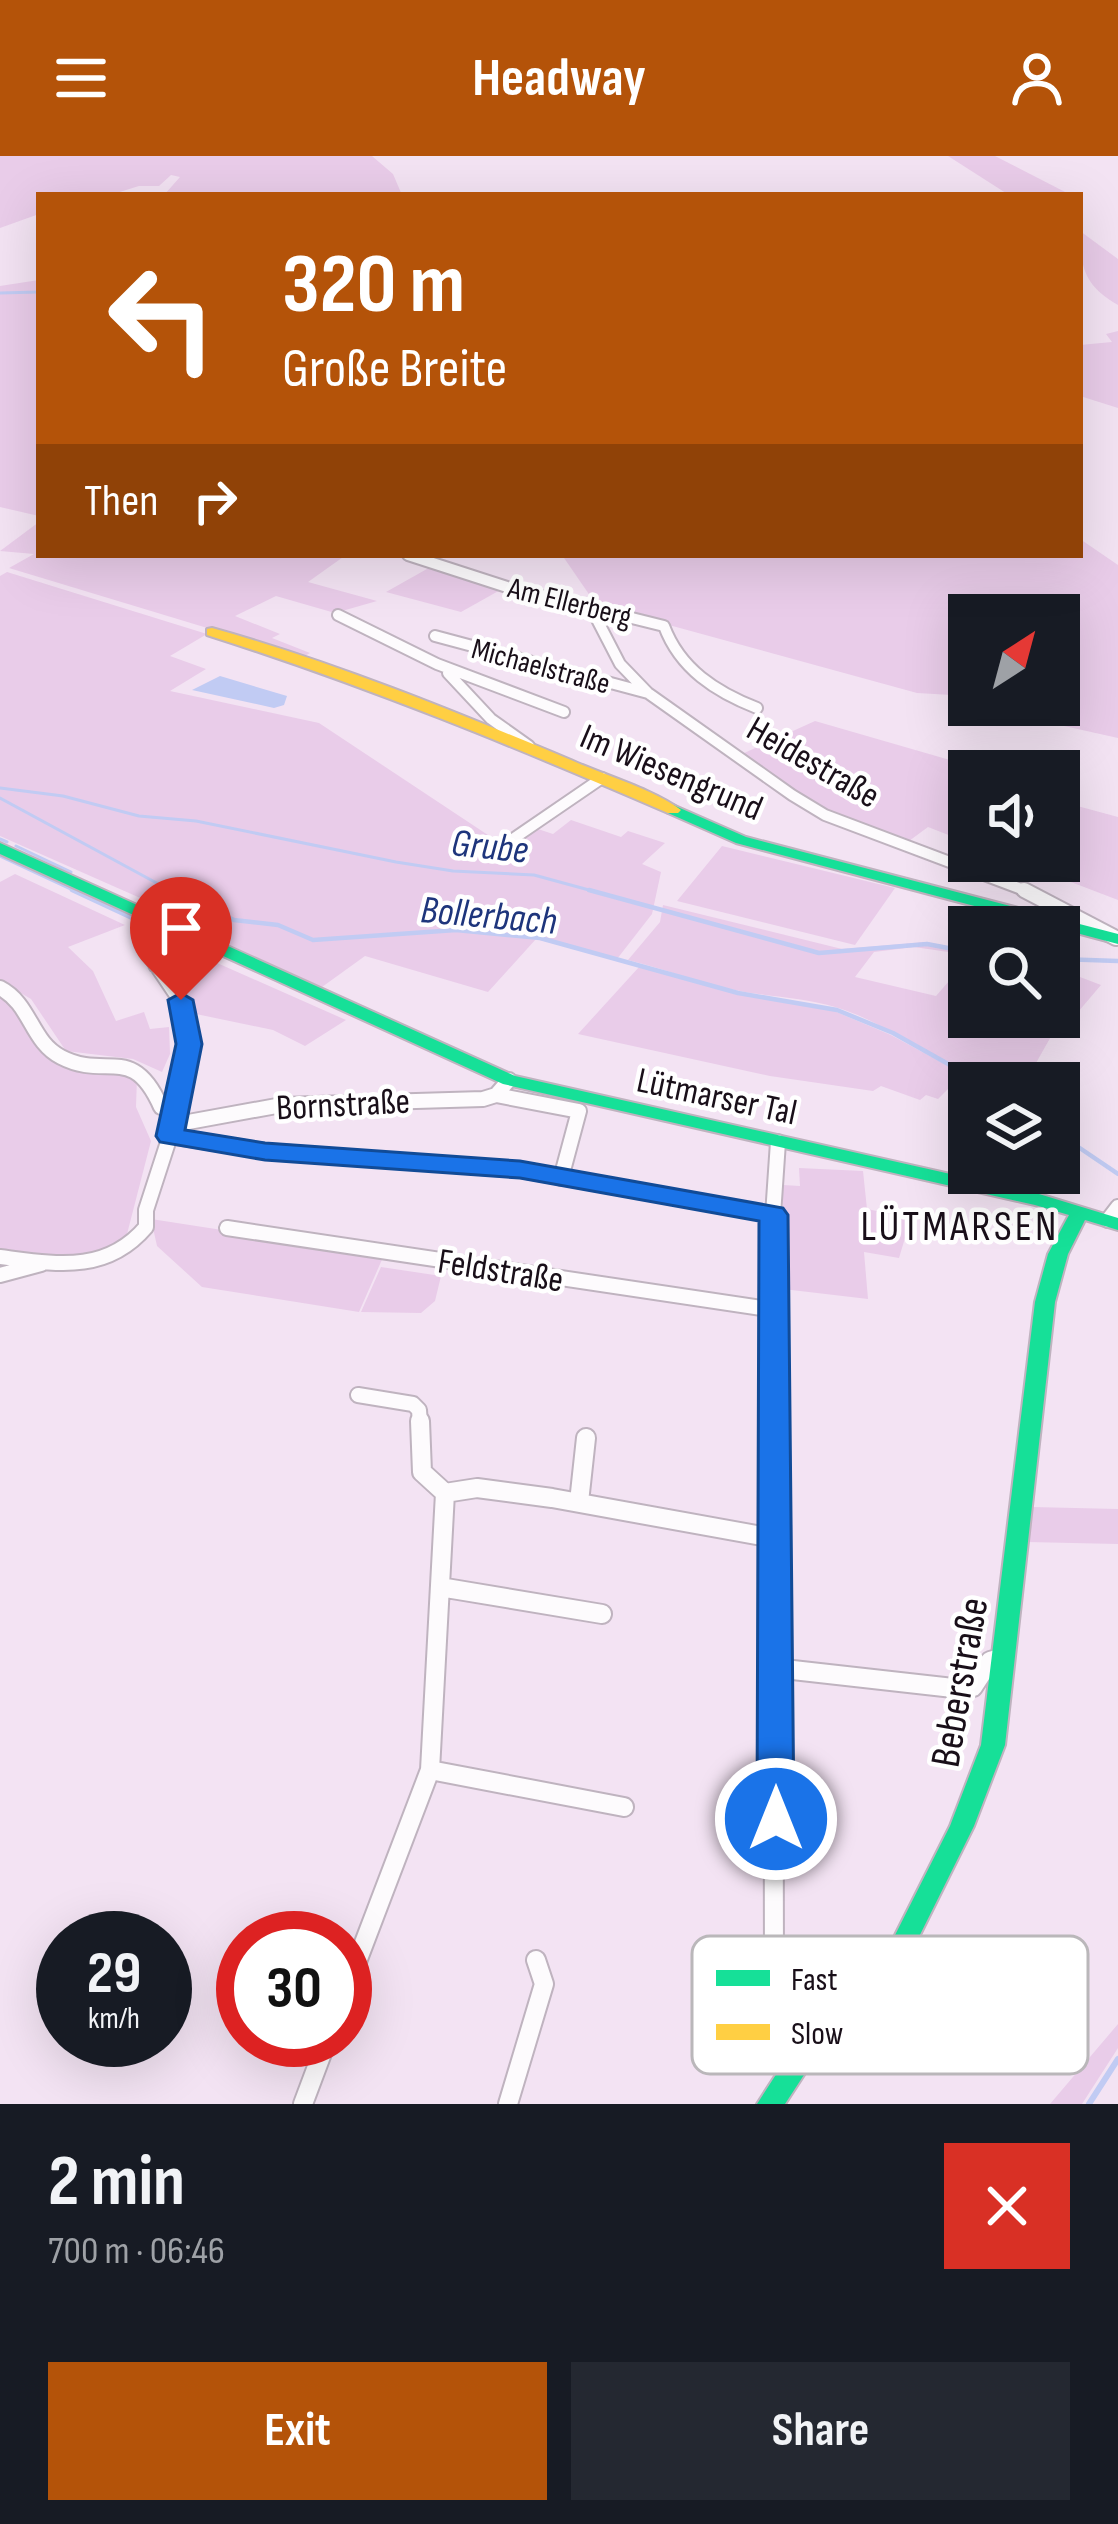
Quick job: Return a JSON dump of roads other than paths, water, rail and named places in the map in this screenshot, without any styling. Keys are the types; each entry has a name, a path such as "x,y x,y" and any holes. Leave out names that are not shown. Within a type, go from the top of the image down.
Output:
{"street":[{"name":"Am Ellerberg","path":"418,558 507,587 664,626 680,658 701,677 733,699 757,707"},
{"name":"Heidestraße","path":"590,606 620,664 648,693 825,815 1014,885 1117,938"},
{"path":"338,615 437,664 564,712"},
{"name":"Im Wiesengrund","path":"212,632 294,657 533,749 741,840 1117,938"},
{"name":"Michaelstraße","path":"435,636 648,693"},
{"path":"437,664 491,719 533,749"},
{"path":"507,843 602,778"},
{"name":"Lütmarser Tal","path":"0,848 186,935 217,956 295,993 350,1012 502,1088 778,1142 1115,1217"},
{"path":"0,1257 97,1264 123,1253 146,1227 146,1210 172,1124 189,1044 181,1000 156,965 186,935"},
{"path":"0,988 24,1002 50,1051 70,1059 137,1069 151,1078 172,1124 265,1151 443,1162 773,1215"},
{"name":"Bornstraße","path":"172,1124 282,1105 502,1088 579,1111 561,1178"},
{"path":"774,1936 773,1215 778,1142"},
{"name":"Beberstraße","path":"908,1936 931,1895 993,1745 1046,1302 1058,1254 1079,1211"},
{"name":"Feldstraße","path":"227,1228 775,1310"},
{"path":"0,1275 46,1262"},
{"path":"358,1395 413,1404 419,1410 422,1472 445,1493"},
{"path":"579,1502 586,1438"},
{"path":"445,1493 477,1488 579,1502 772,1538"},
{"path":"372,1923 430,1770 445,1493"},
{"path":"440,1587 602,1614"},
{"path":"775,1668 962,1689 973,1687 990,1661 1004,1657"},
{"path":"430,1770 624,1808"},
{"path":"508,2104 544,1984 536,1960"},
{"path":"303,2104 317,2067"},
{"name":"Beberstraße","path":"770,2104 790,2074"}],"water":[{"path":"220,676 287,696 284,705 274,708 192,690"}],"waterway":[{"path":"0,293 36,292"},
{"name":"Grube","path":"0,788 63,796 139,816 196,821 396,862 453,871 534,875 589,890"},
{"name":"Bollerbach","path":"0,798 172,891"},
{"path":"0,839 7,842"},
{"path":"16,846 71,872"},
{"path":"0,856 79,893"},
{"path":"72,890 145,924"},
{"name":"Grube","path":"589,890 600,893"},
{"name":"Grube","path":"589,890 819,953 927,944 948,948"},
{"name":"Bollerbach","path":"172,891 234,920 278,925 313,940 456,930 540,938 738,993 837,1010 893,1033 948,1064"},
{"name":"Grube","path":"1080,960 1118,961"},
{"name":"Bollerbach","path":"1080,1148 1118,1174"},
{"name":"Grube","path":"1089,2104 1118,2059"}],"district":[{"name":"LÜTMARSEN","path":"960,1225"}]}
